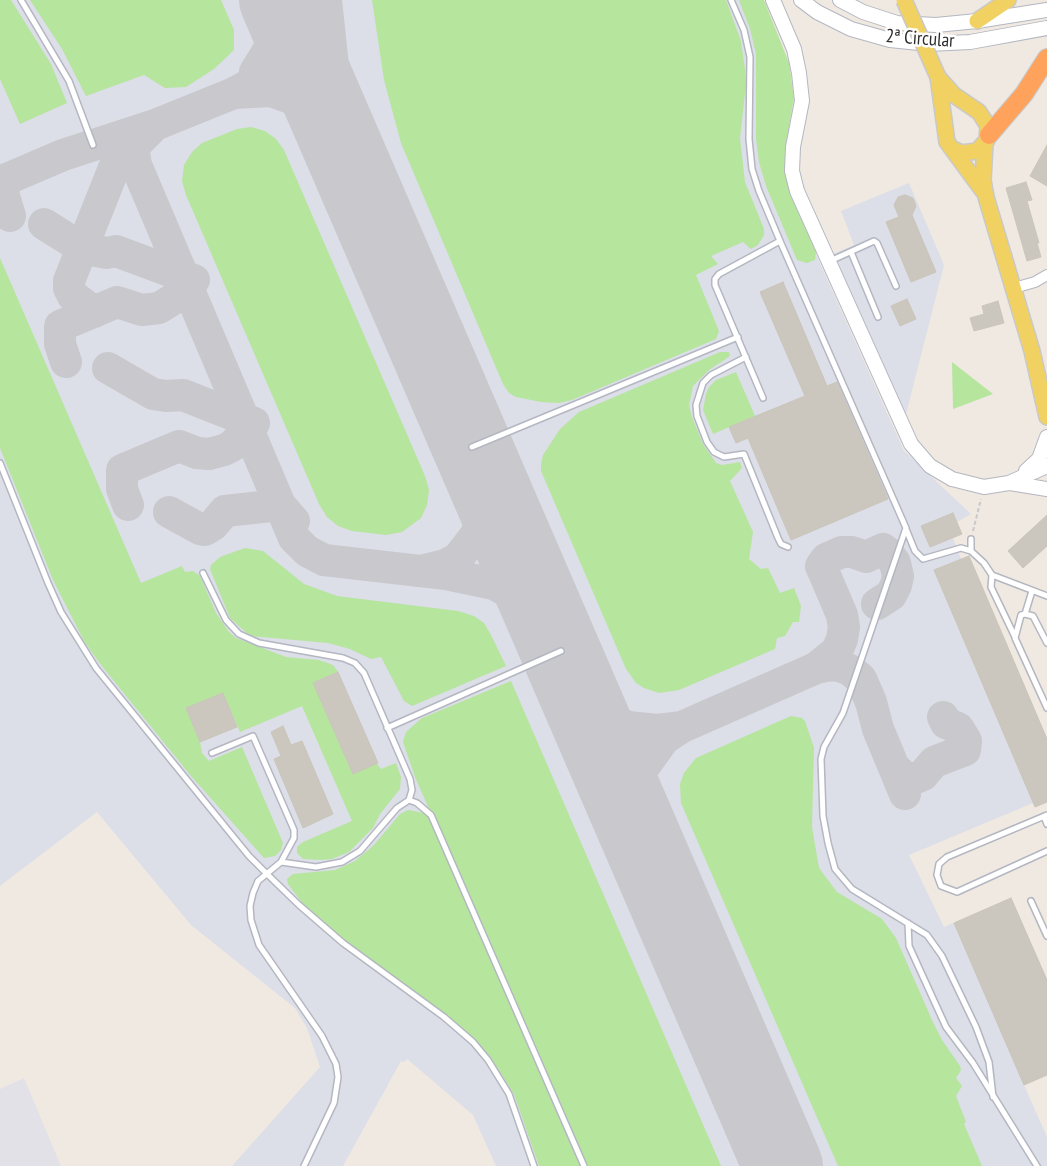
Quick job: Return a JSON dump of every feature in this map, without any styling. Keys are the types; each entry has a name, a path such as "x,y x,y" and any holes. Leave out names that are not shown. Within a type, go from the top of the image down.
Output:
{"highway":[{"path":"987,139 1024,94 1047,58"}],"main road":[{"path":"904,0 938,77 944,132 947,142 986,197"},
{"path":"977,21 1008,0"},
{"path":"938,77 954,95 985,118 987,139 982,180 1032,351 1047,417"},
{"path":"953,149 969,153 977,151 987,139"}],"street":[{"path":"773,0 794,49 799,73 802,101 793,147 792,171 797,191 911,444 930,466 952,479 984,487 1009,483 1047,466"},
{"name":"2ª Circular","path":"801,0 817,12 851,29 890,40 929,44 970,42 1047,28"},
{"name":"2ª Circular","path":"840,0 863,12 897,23 936,25 977,21 1047,10"},
{"path":"1014,288 1035,282 1047,275"},
{"path":"1009,483 1039,459 1047,437"},
{"path":"1009,483 1047,489"}],"lane":[{"path":"20,0 69,81 93,145"},
{"path":"732,0 744,30 750,57 749,139 752,169 758,191 916,551 923,559 961,548 971,551 984,563 992,576 991,587 1047,708"},
{"path":"763,398 715,285 715,279 719,274 780,241"},
{"path":"829,261 874,242 878,243 896,286"},
{"path":"851,252 878,317"},
{"path":"472,447 738,337"},
{"path":"746,357 711,375 703,384 696,406 697,416 707,442 714,452 724,456 744,454 778,538 788,547"},
{"path":"0,463 48,583 80,644 102,675 249,856 266,873 299,905 344,943 444,1017 473,1042 488,1060 509,1094 534,1166"},
{"path":"906,528 843,713 824,747 821,759 823,816 835,869 852,889 927,935 942,956 976,1027 989,1062 993,1097"},
{"path":"971,539 971,551"},
{"path":"203,573 226,620 239,634 259,643 343,658 355,663 364,673 410,778 412,790 409,800 397,808 368,844 352,857 316,867 281,862"},
{"path":"992,576 1047,596"},
{"path":"1015,638 1019,619 1025,614 1032,591"},
{"path":"1025,614 1034,616 1047,643"},
{"path":"387,728 560,651"},
{"path":"212,753 253,736 294,830 294,838 281,862 258,881 250,906 254,933 259,945 327,1044 336,1064 338,1076 334,1103 304,1166"},
{"path":"409,800 417,803 431,815 584,1166"},
{"path":"1047,824 1045,815 947,856 939,864 937,875 941,886 957,892 1047,851"},
{"path":"1031,901 1047,936"},
{"path":"908,923 909,946 946,1026 973,1063 993,1097 1023,1140 1037,1166"}],"path":[{"path":"971,539 984,487"}],"shaded area":[{"path":"0,0 754,0 781,155 792,201 904,451 971,514 957,522 962,534 953,538 961,559 969,556 1047,739 1047,802 1035,807 1033,803 909,855 944,927 1011,898 1047,981 1047,1075 1024,1085 1047,1137 1047,1166 496,1166 473,1115 407,1059 404,1062 401,1061 343,1166 232,1166 320,1067 307,1028 295,1008 191,925 97,812 0,886"},
{"path":"909,183 944,265 905,418 833,254 854,245 841,211"},
{"path":"24,1078 61,1166 0,1166 0,1089"}],"green space":[{"path":"0,0 11,0 51,64 67,103 20,124 0,79"},
{"path":"30,0 221,0 234,30 234,50 214,69 186,87 165,88 144,75 86,96 62,49"},
{"path":"372,0 726,0 741,41 745,69 746,85 740,138 745,182 764,229 764,235 758,245 751,249 743,242 711,256 718,264 696,275 719,331 716,339 572,400 559,403 541,402 516,397 509,393 503,384 401,143 384,80"},
{"path":"739,0 764,0 789,63 794,98 786,143 785,168 794,200 816,252 815,260 807,263 797,260 766,186 759,162 756,139 756,54 750,29"},
{"path":"251,127 265,131 276,139 284,150 425,476 429,490 427,505 421,518 402,532 386,535 352,531 338,526 327,517 319,504 186,195 182,181 184,165 192,152 202,143 237,129"},
{"path":"0,258 141,583 182,566 185,572 193,571 200,576 216,613 229,632 236,638 286,657 319,660 333,665 338,672 314,683 381,769 396,763 401,777 400,789 380,814 373,828 349,852 332,859 321,860 303,859 297,853 297,847 303,842 352,821 302,706 240,732 223,693 187,708 200,742 202,753 209,761 242,747 283,843 281,850 275,856 264,858 191,776 101,665 84,641 53,580 0,448"},
{"path":"720,352 729,352 730,356 709,370 693,386 689,405 692,417 703,444 716,463 722,465 740,462 742,468 730,481 753,532 749,559 761,569 768,568 780,593 794,588 801,606 799,622 793,622 785,636 777,638 775,649 679,690 659,693 636,683 626,669 541,471 541,464 543,455 560,429 579,412"},
{"path":"952,362 993,394 953,409"},
{"path":"736,372 755,416 713,434 703,410 706,394 709,387 716,380"},
{"path":"245,548 263,551 304,584 337,596 458,611 474,616 484,623 506,666 412,706 404,701 381,657 371,659 350,649 328,643 250,636 230,618 210,569 211,565 220,557"},
{"path":"511,681 721,1166 586,1166 415,777 403,742 406,732 422,718"},
{"path":"791,716 802,718 805,721 814,748 812,827 819,868 837,892 882,919 896,938 942,1040 960,1066 961,1070 956,1078 962,1086 956,1096 966,1122 964,1124 982,1166 838,1166 681,803 680,784 684,773 696,758"},
{"path":"408,810 424,813 429,817 580,1166 539,1166 514,1094 491,1058 476,1040 446,1015 376,965 306,908 288,884 287,879 293,874 335,870 355,861 374,845 400,814"}],"building":[{"path":"1047,145 1047,186 1030,176"},
{"path":"1026,182 1032,200 1027,201 1041,257 1027,261 1006,188"},
{"path":"905,195 913,198 916,206 912,215 936,272 911,282 886,222 899,217 894,205 898,197"},
{"path":"783,282 827,386 837,382 888,499 791,540 748,438 736,443 729,427 805,396 760,292"},
{"path":"907,299 916,319 900,326 891,306"},
{"path":"998,301 1004,323 974,331 970,318 984,314 982,306"},
{"path":"953,513 962,534 930,547 921,526"},
{"path":"1047,515 1047,546 1023,568 1008,551"},
{"path":"969,556 1047,739 1047,802 1035,807 934,570"},
{"path":"338,672 378,763 353,774 313,683"},
{"path":"223,693 237,727 200,742 186,708"},
{"path":"283,726 291,745 302,741 333,814 303,828 274,759 281,756 271,732"},
{"path":"1011,898 1047,980 1047,1075 1024,1085 954,923"}],"taxiway":[{"path":"255,72 268,51 272,37 275,15 274,0"},
{"path":"0,182 63,155 155,125 234,93 256,81 280,60 297,40 316,0"},
{"path":"326,0 334,76 343,117 356,166 386,248"},
{"path":"234,93 271,91 304,103 319,115 339,139"},
{"path":"155,125 136,144 134,152 136,165 294,538 307,551 324,560 446,574 494,584 511,593 527,606 557,643"},
{"path":"94,312 73,296 69,288 69,281 118,158 123,149 141,134"},
{"path":"6,179 3,193 10,216"},
{"path":"44,224 82,248 107,253 116,251 194,280"},
{"path":"66,362 60,344 60,326 117,302 142,310 159,308 175,298 187,286"},
{"path":"108,368 153,394 166,396 183,395 254,423"},
{"path":"128,505 122,489 122,470 179,446 197,453 209,454 224,450 232,446 248,429"},
{"path":"421,571 445,565 458,558 475,536 481,523 486,497 477,458"},
{"path":"169,512 205,530 213,525 225,511 280,505 294,521"},
{"path":"646,849 635,815 636,791 643,768 664,739 682,727 816,668 837,651 844,627 842,615 821,566 826,559 842,552 852,552 866,557 883,549 887,552 895,563 898,576 891,595 877,604"},
{"path":"816,668 830,665 839,666 850,670 861,679 871,702 878,729 905,794"},
{"path":"576,686 602,715 628,727 658,730 682,727"},
{"path":"895,768 903,776 911,780 923,775 934,762 965,750 966,741 958,728 946,723 943,717"}],"runway":[{"path":"279,0 783,1166"}]}
